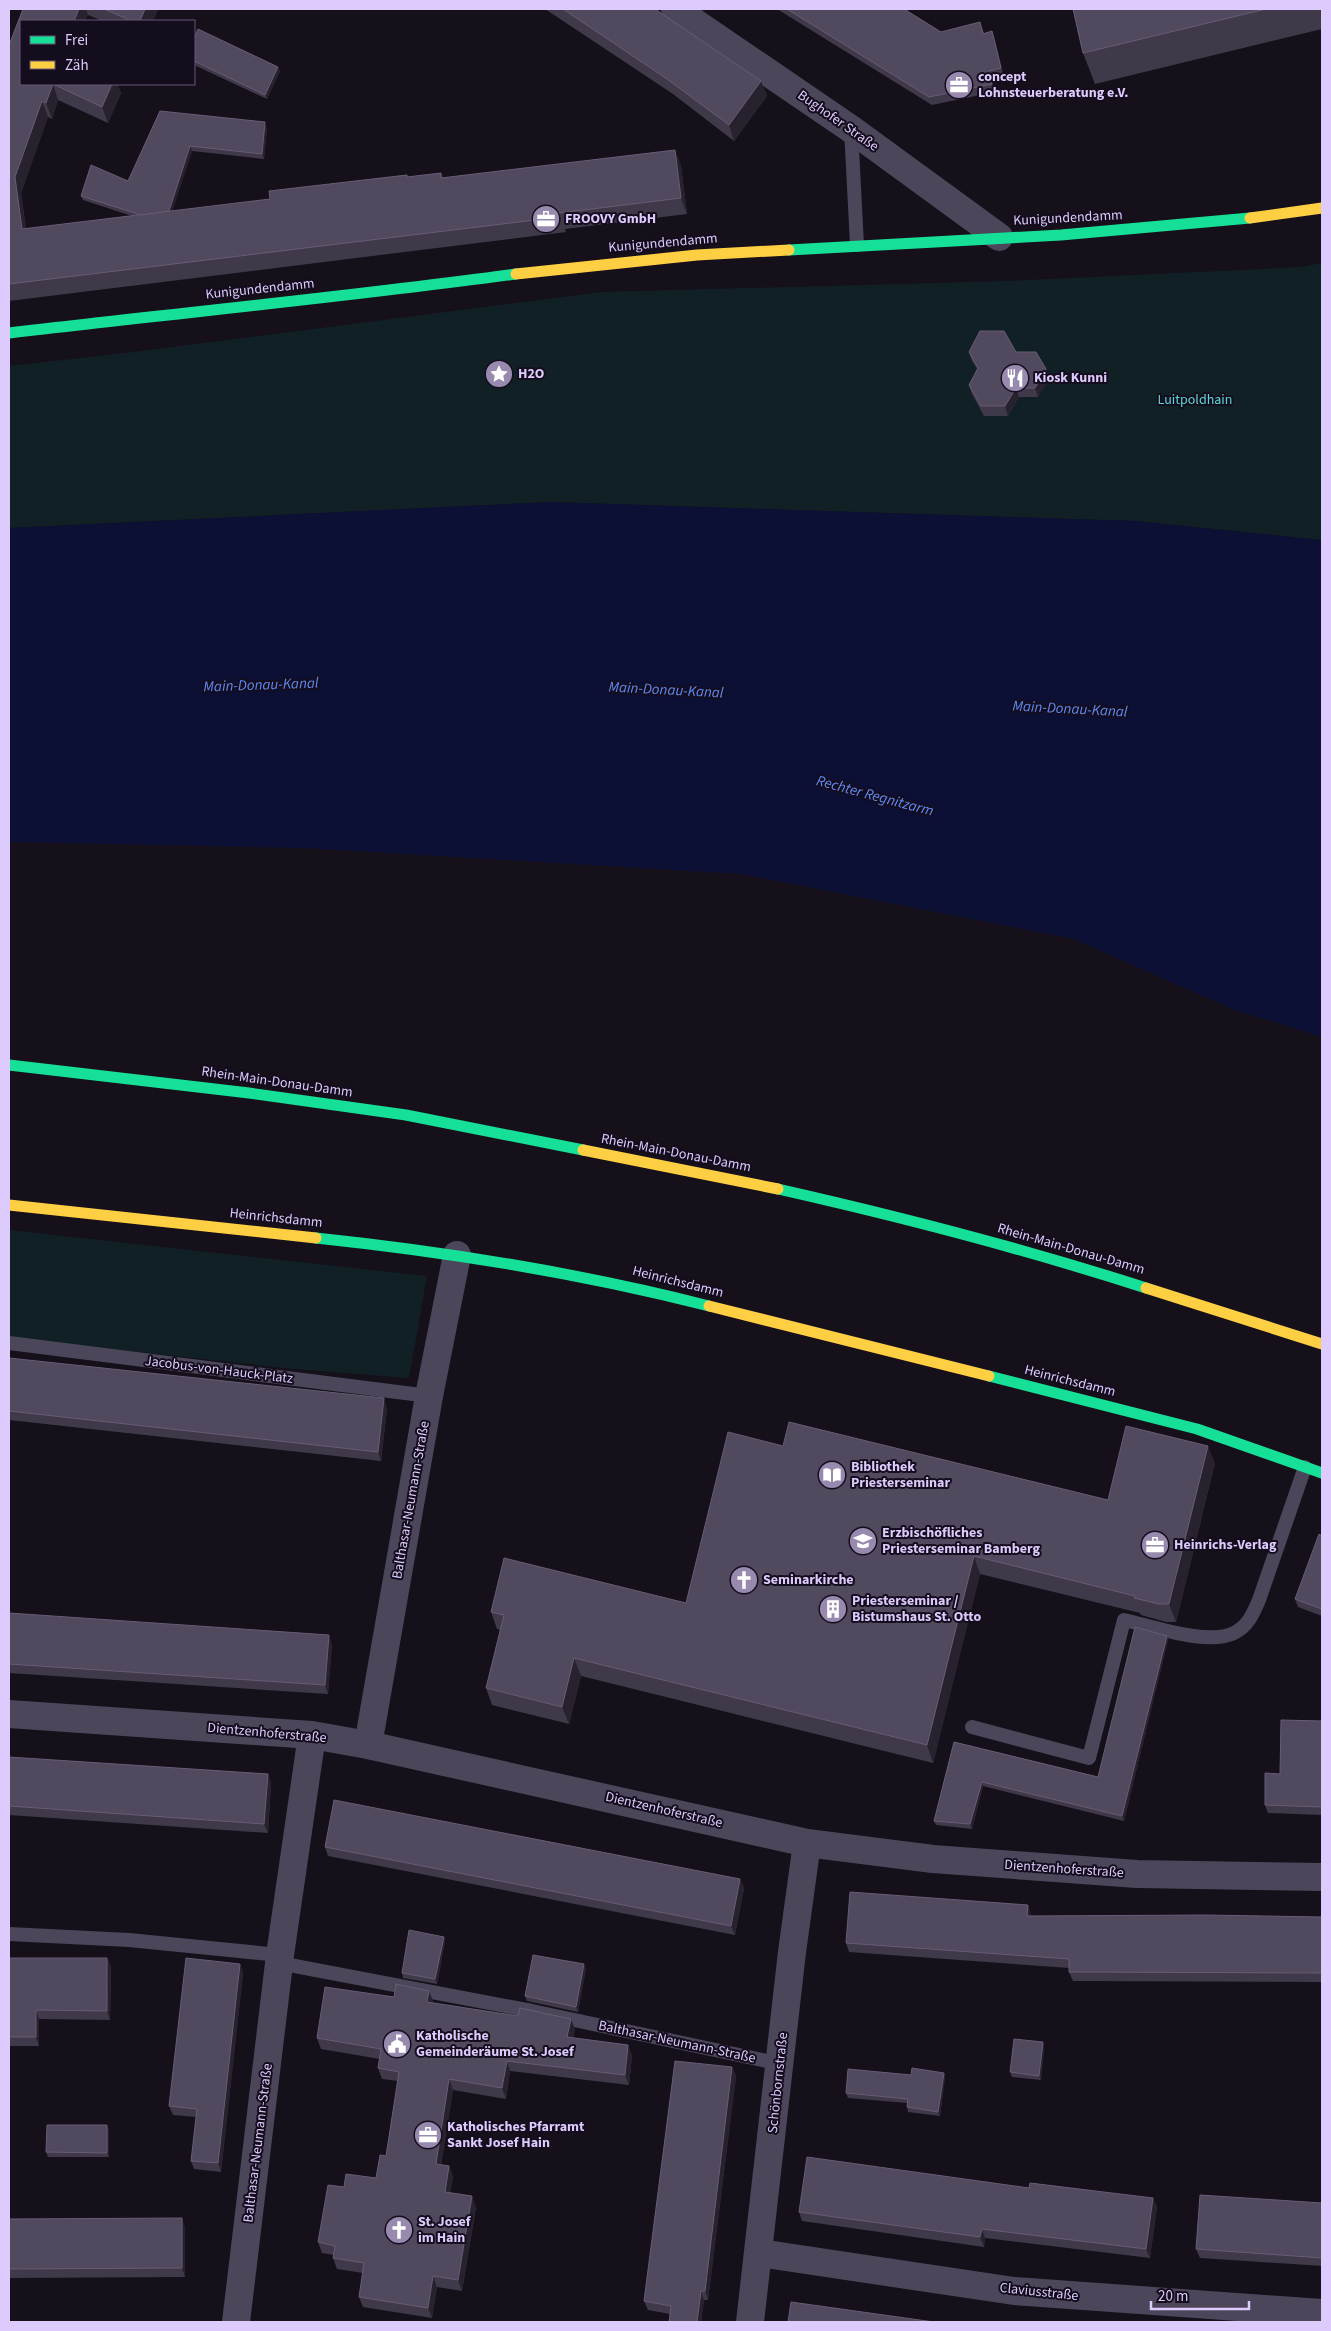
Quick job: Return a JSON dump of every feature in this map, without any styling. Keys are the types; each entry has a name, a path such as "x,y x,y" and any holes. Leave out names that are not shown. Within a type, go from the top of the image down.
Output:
{"street":[{"name":"Bughofer Straße","path":"675,9 851,129 999,237"},
{"name":"Kunigundendamm","path":"9,333 262,303 381,292 544,270 696,255 1061,235 1261,217 1322,208"},
{"name":"Rhein-Main-Donau-Damm","path":"9,1064 249,1093 406,1115 718,1176 894,1214 1066,1262 1322,1344"},
{"name":"Heinrichsdamm","path":"9,1205 368,1243 457,1255 636,1286 1197,1429 1322,1472"},
{"name":"Balthasar-Neumann-Straße","path":"368,1745 429,1396 457,1255"},
{"name":"Dientzenhoferstraße","path":"9,1714 312,1735 368,1745 807,1843 933,1859 1137,1874 1322,1877"},
{"name":"Balthasar-Neumann-Straße","path":"236,2322 279,1959 312,1735"},
{"name":"Schönbornstraße","path":"750,2322 792,1952 807,1843"},
{"name":"Claviusstraße","path":"759,2253 1014,2291 1322,2313"}],"lane":[{"path":"851,129 857,245"},
{"name":"Jacobus-von-Hauck-Platz","path":"9,1344 429,1396"},
{"path":"972,1727 1089,1758 1124,1620 1173,1632 1212,1638 1233,1634 1250,1620 1259,1600 1306,1467"},
{"name":"Balthasar-Neumann-Straße","path":"9,1934 129,1940 279,1959 780,2064"}],"green space":[{"name":"Luitpoldhain","path":"1322,263 1322,540 1135,521 550,502 9,528 9,366 134,352 601,292 1007,281 1301,267"},
{"path":"9,1230 427,1276 409,1378 294,1369 9,1338"}],"water":[{"path":"550,502 1135,521 1322,540 1322,1037 1232,1009 1074,939 741,874 305,848 9,842 9,528"}],"building":[{"path":"23,9 79,9 74,20 20,20 20,85 53,85 46,103 42,101 15,177 22,229 270,199 269,191 407,175 407,177 441,173 441,178 675,150 681,198 559,213 560,217 9,284 9,45"},
{"path":"104,9 145,9 140,20 130,20"},
{"path":"563,9 655,9 761,81 729,125 667,79"},
{"path":"787,9 904,9 941,32 980,22 983,34 992,31 1001,68 989,71 992,84 929,97"},
{"path":"1073,9 1266,9 1083,53"},
{"path":"198,29 278,67 265,95 195,61 195,36"},
{"path":"55,85 112,85 102,107"},
{"path":"160,111 265,122 262,154 190,146 169,211 141,215 81,196 91,165 128,181"},
{"name":"Kiosk Kunni","path":"980,331 1004,331 1016,352 1036,352 1046,369 1035,388 1016,388 1005,406 981,406 969,385 978,368 969,352"},
{"path":"9,1358 384,1398 378,1452 9,1411"},
{"name":"Priesterseminar / Bistumshaus St. Otto","path":"789,1422 1108,1500 1126,1426 1208,1446 1169,1604 1159,1604 1134,1598 1135,1596 974,1556 927,1745 574,1658 562,1707 486,1688 504,1615 491,1612 504,1558 686,1603 728,1432 783,1446"},
{"path":"1319,1534 1322,1536 1322,1609 1295,1599"},
{"path":"9,1613 329,1635 325,1685 9,1664"},
{"path":"1135,1627 1167,1636 1122,1816 982,1782 970,1824 934,1821 954,1742 1098,1777"},
{"path":"1281,1720 1322,1721 1322,1807 1265,1805 1265,1773 1280,1774"},
{"path":"9,1757 268,1774 264,1824 9,1806"},
{"path":"334,1800 740,1879 731,1926 325,1847"},
{"path":"850,1892 1028,1905 1027,1916 1206,1915 1322,1917 1322,1973 1069,1972 1069,1959 846,1943"},
{"path":"409,1930 444,1937 435,1979 402,1973"},
{"path":"533,1955 584,1964 576,2007 525,1996"},
{"path":"9,1958 107,1958 107,2011 36,2010 36,2037 9,2037"},
{"path":"186,1958 240,1964 218,2163 191,2161 197,2109 169,2106"},
{"path":"396,1984 429,1991 427,2002 518,2016 520,2008 571,2019 567,2037 628,2045 625,2075 507,2061 502,2088 449,2079 436,2164 449,2166 445,2192 472,2196 458,2280 433,2276 428,2308 359,2297 364,2263 333,2258 335,2246 318,2242 328,2185 344,2187 346,2174 376,2178 380,2155 386,2156 399,2072 378,2068 381,2049 317,2038 325,1987 394,1997"},
{"path":"1014,2039 1043,2042 1039,2076 1010,2072"},
{"path":"675,2061 732,2067 705,2291 701,2291 697,2322 669,2322 671,2306 644,2301"},
{"path":"912,2068 944,2073 938,2112 907,2107 908,2099 846,2093 848,2069 911,2075"},
{"path":"47,2125 107,2125 107,2153 46,2152"},
{"path":"807,2157 1029,2188 1030,2183 1153,2198 1146,2249 982,2229 980,2237 799,2212"},
{"path":"1200,2195 1322,2203 1322,2258 1196,2249"},
{"path":"182,2218 182,2268 9,2269 9,2219"},
{"path":"791,2302 934,2322 788,2322"}],"traffic: fast":[{"path":"789,250 1061,235 1250,218"},
{"path":"9,333 326,298 516,274"},
{"path":"9,1065 249,1093 406,1115 583,1150"},
{"path":"778,1189 963,1234 1146,1288"},
{"path":"316,1238 514,1265 612,1283 709,1306"},
{"path":"989,1376 1197,1429 1322,1473"}],"traffic: slow":[{"path":"1250,218 1322,208"},
{"path":"516,274 697,255 789,250"},
{"path":"583,1150 778,1189"},
{"path":"9,1205 316,1238"},
{"path":"1146,1288 1322,1344"},
{"path":"709,1306 989,1376"}],"place":[{"name":"concept Lohnsteuerberatung e.V.","path":"959,85"},
{"name":"FROOVY GmbH","path":"546,219"},
{"name":"H2O","path":"499,374"},
{"name":"Kiosk Kunni","path":"1015,378"},
{"name":"Bibliothek Priesterseminar","path":"832,1475"},
{"name":"Erzbischöfliches Priesterseminar Bamberg","path":"863,1541"},
{"name":"Heinrichs-Verlag","path":"1155,1545"},
{"name":"Seminarkirche","path":"744,1580"},
{"name":"Priesterseminar / Bistumshaus St. Otto","path":"833,1609"},
{"name":"Katholische Gemeinderäume St. Josef","path":"397,2044"},
{"name":"Katholisches Pfarramt Sankt Josef Hain","path":"428,2135"},
{"name":"St. Josef im Hain","path":"399,2230"}],"water label":[{"name":"Main-Donau-Kanal","path":"261,685"},
{"name":"Main-Donau-Kanal","path":"666,690"},
{"name":"Main-Donau-Kanal","path":"1070,709"},
{"name":"Rechter Regnitzarm","path":"875,796"}]}
